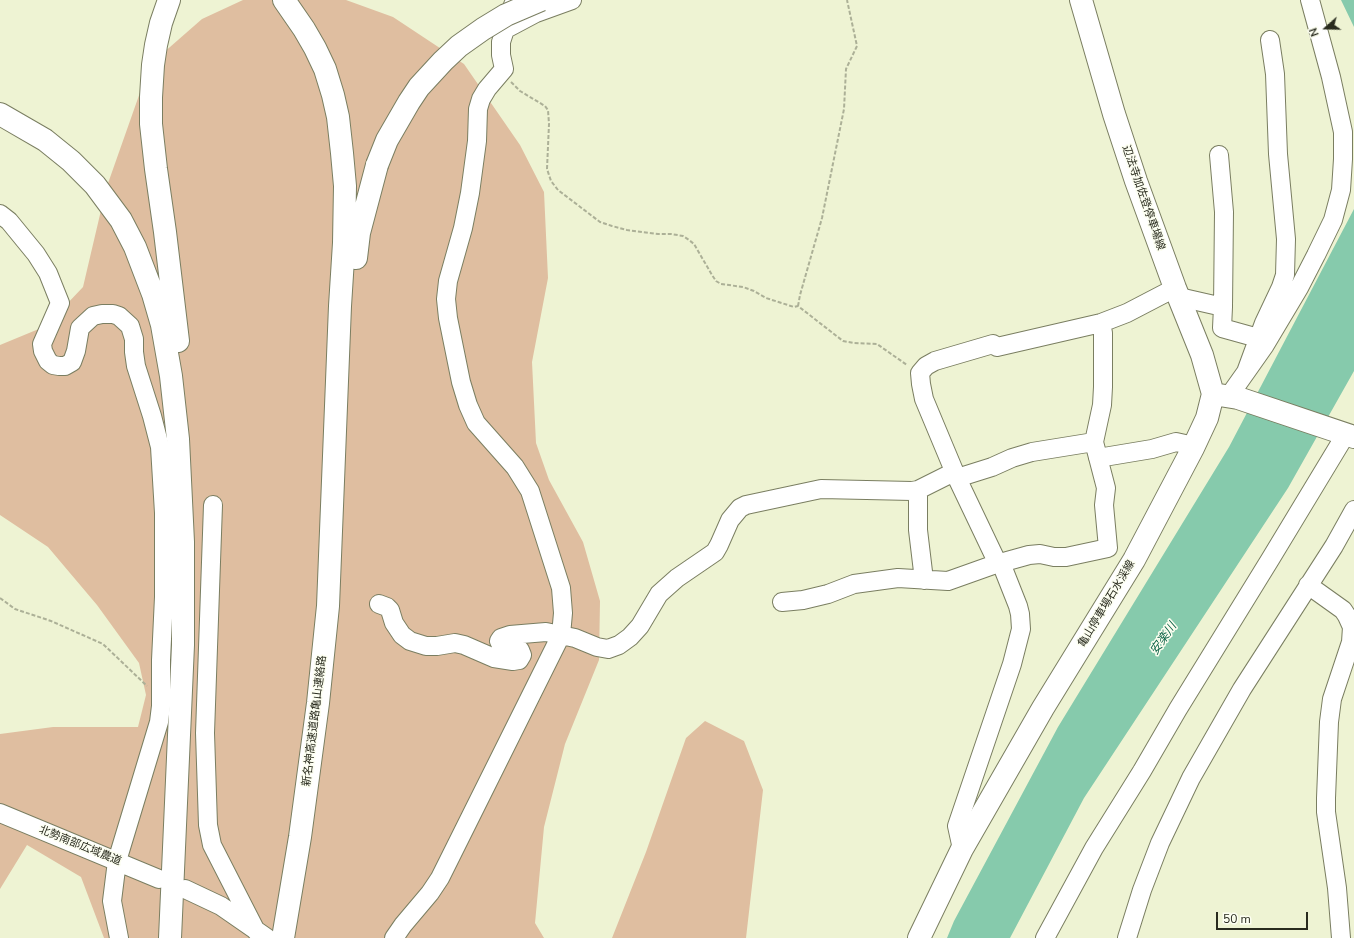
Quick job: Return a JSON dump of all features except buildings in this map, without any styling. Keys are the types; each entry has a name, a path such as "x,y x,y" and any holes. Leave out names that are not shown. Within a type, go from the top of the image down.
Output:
{"main road":[{"path":"166,873 186,792 194,708 196,628 195,538 190,450 171,282 156,169 151,104 152,66 161,23 168,0"},
{"path":"284,0 304,28 324,69 333,95 338,117 342,153 344,186 344,243 332,502"},
{"path":"332,502 359,233 376,165 387,140 409,102 419,87 443,60 459,46 483,29 506,15 541,0"},
{"name":"辺法寺加佐登停車場線","path":"1081,0 1133,174 1177,293 1202,355 1227,396"},
{"path":"0,114 45,140 71,160 95,185 121,220 135,247 145,271 162,325 171,376 178,439 183,542 183,645 166,873 170,938"},
{"path":"1227,396 1346,435"},
{"name":"亀山停車場石水渓線","path":"919,938 962,849 1043,708 1134,560 1171,492 1206,418 1227,396"},
{"name":"新名神高速道路亀山連絡路","path":"283,938 300,837 318,703 328,606 332,502"}],"street":[{"path":"394,938 402,925 430,893 440,878 561,635 563,613 561,588 530,491 515,467 476,423 468,405 449,325 446,299 448,281 463,228 470,192 477,141 478,110 487,89 504,69 500,42 516,0"},
{"path":"504,30 536,13 572,0"},
{"path":"1227,396 1265,345 1309,268 1333,220 1341,190 1343,132 1327,62 1310,0"},
{"path":"1246,372 1258,338 1285,275 1286,239 1278,154 1275,74 1270,40"},
{"path":"1219,155 1224,212 1222,328 1258,338"},
{"path":"0,214 9,221 40,260 48,273 60,303 42,344 43,351 48,361 58,366 72,362 76,352 80,328 93,316 113,314 119,316 130,326 133,333 136,366 160,447 164,513 164,597 160,693 161,706 159,722 116,861 112,901 119,938"},
{"path":"962,849 956,826 1012,664 1021,629 1020,614 1000,564 956,475 924,399 920,384 920,373 926,366 934,361 993,344 997,347 1101,323 1177,293 1223,307"},
{"path":"782,602 803,600 828,594 854,584 898,578 948,581 1029,555 1040,554 1054,557 1066,557 1108,548 1104,505 1106,488 1096,450 1103,387 1103,333 1101,323"},
{"path":"1045,938 1094,848 1346,435"},
{"path":"379,604 390,610 394,623 402,635 410,641 426,646 455,643 464,645 494,658 513,661 519,660 522,655 520,650 504,647 499,641 501,638 524,633 546,632 575,638 597,647 608,649 624,642 640,626 659,594 677,578 715,552 730,520 740,508 746,505 821,489 918,490 956,475 992,467 1012,458 1032,452 1152,449 1176,442 1194,446"},
{"path":"918,490 918,530 924,580"},
{"path":"213,505 205,733 208,825 212,845 261,935"},
{"path":"1127,938 1142,890 1160,842 1191,778 1242,689 1334,546 1354,510"},
{"path":"1308,585 1342,610 1347,616 1352,627 1350,646 1332,699 1329,722 1326,798 1326,812 1337,888 1342,938"},
{"name":"北勢南部広域農道","path":"0,813 116,861 166,873"},
{"path":"185,889 220,906 261,935"}],"path":[{"path":"798,306 823,210 844,109 846,69 856,46 847,0"},
{"path":"504,69 512,84 520,92 546,106 548,110 549,124 547,169 550,181 558,190 600,222 612,226 658,234 683,236 690,240 699,251 712,275 716,281 721,284 743,287 766,298 798,306 843,341 877,344 920,373"},
{"path":"0,598 15,609 51,621 103,644 150,688 160,693"}],"shaded area":[{"path":"243,0 346,0 393,17 464,64 520,145 544,192 548,278 532,362 536,443 549,480 583,542 600,601 599,660 565,744 544,827 535,923 544,938 104,938 81,877 27,845 0,889 0,734 53,727 138,727 146,695 139,663 97,605 48,547 0,515 0,345 46,326 83,287 106,189 143,84 162,54 202,19"},
{"path":"705,721 744,741 763,790 746,938 612,938 646,852 686,738"}],"water":[{"path":"1341,0 1354,0 1354,27"},
{"name":"安楽川","path":"1354,209 1354,371 1288,488 1084,798 1010,938 947,938 954,921 1058,727 1229,447"}]}
